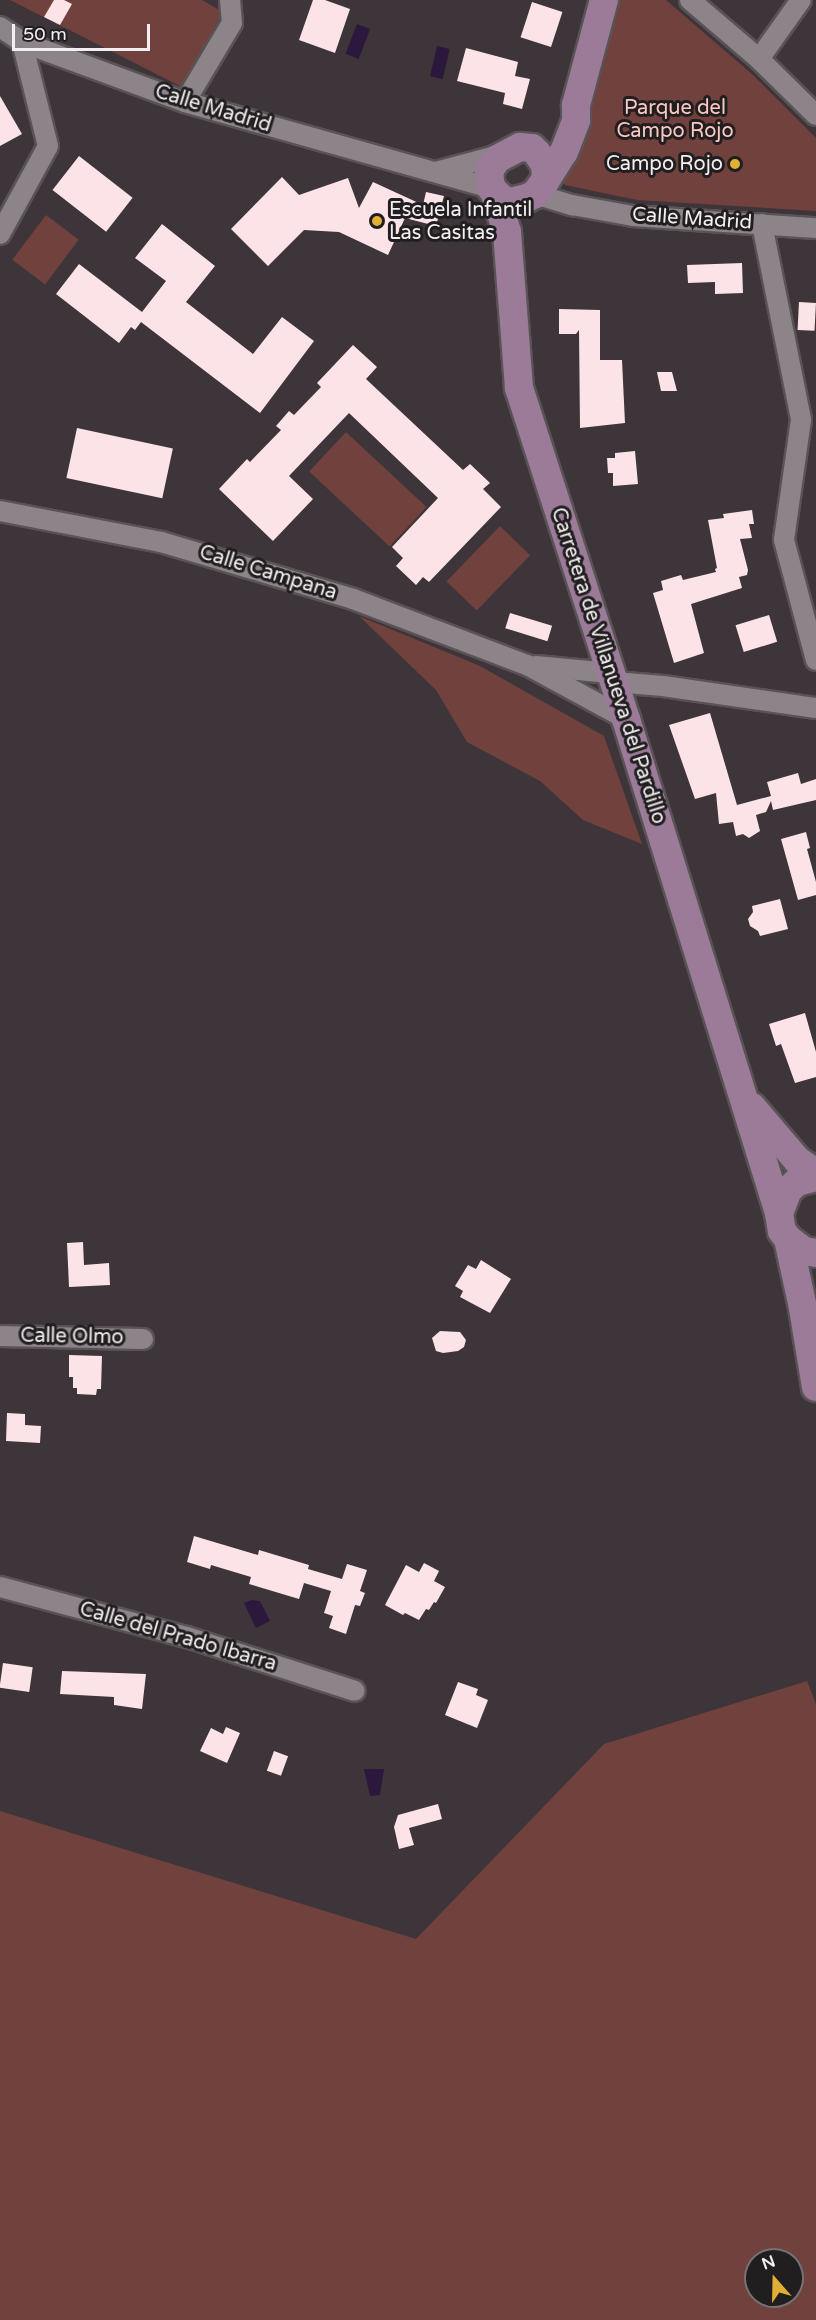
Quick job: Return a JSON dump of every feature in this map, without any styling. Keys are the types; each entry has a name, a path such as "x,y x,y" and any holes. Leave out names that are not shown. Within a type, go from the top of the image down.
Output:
{"street":[{"path":"185,102 232,23 230,0"},
{"name":"Carretera de Villanueva del Pardillo","path":"507,232 515,209 535,192 564,152 576,120 576,105 604,0"},
{"path":"690,0 759,59 816,115"},
{"path":"759,59 801,0"},
{"name":"Calle Madrid","path":"0,27 22,42 185,102 492,189"},
{"path":"0,234 48,146 22,42"},
{"path":"433,172 515,150 537,153 545,165 546,178 535,192 509,202 492,189 489,176 491,166 515,150 557,130 576,105"},
{"name":"Carretera de Villanueva del Pardillo","path":"492,189 507,232 519,388 626,719 742,1093 783,1226 803,1308"},
{"name":"Calle Madrid","path":"535,192 572,205 633,216 816,228"},
{"path":"762,224 801,420 784,540 816,660"},
{"name":"Calle Campana","path":"0,511 161,542 230,561 353,599 527,665"},
{"path":"527,665 816,708"},
{"path":"527,665 626,719"},
{"name":"Carretera de Villanueva del Pardillo","path":"742,1093 768,1129 797,1160 816,1175"},
{"path":"816,1175 797,1182 788,1190 783,1226 804,1251 816,1253"},
{"path":"816,1262 808,1274 803,1308 816,1388"},
{"name":"Calle Olmo","path":"0,1336 143,1338"},
{"name":"Calle del Prado Ibarra","path":"0,1587 187,1636 355,1691"}],"green space":[{"path":"10,0 202,0 223,12 182,87"},
{"name":"Parque del Campo Rojo","path":"619,0 666,0 753,75 816,138 816,211 637,200 565,185 562,179 594,101"},
{"path":"46,215 79,240 45,284 12,260"},
{"path":"346,432 426,507 390,547 309,471"},
{"path":"500,526 530,555 477,611 447,581"},
{"path":"359,616 480,666 604,736 642,844 583,820 540,781 467,742 436,690"},
{"path":"807,1681 816,1704 816,2320 0,2320 0,1811 416,1939 604,1744"}],"shaded area":[{"path":"357,24 370,29 359,59 346,54"},
{"path":"437,46 450,49 443,79 430,76"},
{"path":"252,1600 260,1601 270,1621 256,1628 244,1603"},
{"path":"364,1769 384,1769 380,1795 370,1796"}],"building":[{"path":"54,0 64,0 72,4 60,25 44,17"},
{"path":"313,0 325,0 350,9 335,53 299,40"},
{"path":"532,2 562,12 551,47 521,37"},
{"path":"466,48 518,62 515,76 530,79 522,109 503,104 505,93 457,81"},
{"path":"0,96 22,134 0,146"},
{"path":"79,156 133,198 106,232 53,190"},
{"path":"282,177 299,195 348,178 359,208 373,182 423,205 426,192 444,196 436,226 405,218 388,255 339,232 304,230 268,266 231,229"},
{"path":"162,224 215,266 186,302 253,354 282,317 314,341 260,413 141,322 135,330 131,327 119,343 56,294 79,264 142,312 166,281 135,258"},
{"path":"742,263 743,293 715,294 715,282 688,283 687,265"},
{"path":"799,302 816,303 815,331 798,330"},
{"path":"559,309 600,310 600,360 622,360 625,423 580,428 579,330 576,334 559,334"},
{"path":"353,345 377,367 366,379 463,470 470,464 490,483 483,489 501,507 429,582 423,577 416,585 396,566 403,558 392,547 438,498 349,413 289,476 313,499 273,541 219,489 247,459 250,462 281,430 276,426 289,411 294,415 321,387 317,383"},
{"path":"657,372 672,372 677,391 661,391"},
{"path":"77,428 173,448 162,498 66,478"},
{"path":"635,451 638,484 613,486 613,473 608,473 607,458 615,458 615,453"},
{"path":"752,510 754,524 749,524 752,538 740,539 748,570 747,575 739,577 742,588 691,604 704,653 674,663 653,593 663,590 661,581 681,575 683,580 716,572 708,520 724,518 723,514"},
{"path":"510,613 552,626 547,641 505,628"},
{"path":"769,615 777,642 744,652 736,625"},
{"path":"710,713 737,805 771,796 767,782 798,773 801,784 816,779 816,800 773,810 771,801 766,812 756,815 760,831 749,838 743,834 736,836 733,822 719,824 716,793 695,799 669,725"},
{"path":"806,832 810,848 807,849 816,882 816,895 798,900 781,839"},
{"path":"780,899 788,929 760,936 758,931 750,926 748,919 753,912 752,906"},
{"path":"805,1013 816,1052 816,1077 795,1083 781,1044 776,1046 769,1024"},
{"path":"83,1242 84,1265 109,1263 110,1285 69,1287 67,1243"},
{"path":"481,1260 511,1279 490,1313 460,1297 463,1291 455,1286 468,1265 476,1269"},
{"path":"440,1331 460,1332 466,1340 464,1347 458,1351 443,1353 436,1351 432,1338"},
{"path":"69,1355 102,1356 101,1389 97,1389 96,1395 77,1394 77,1388 73,1388 73,1377 69,1377"},
{"path":"7,1413 25,1414 25,1425 41,1426 40,1443 6,1441"},
{"path":"194,1536 258,1555 259,1550 309,1565 308,1569 342,1579 347,1564 367,1570 360,1591 365,1593 360,1606 355,1605 346,1634 329,1628 333,1616 324,1613 331,1591 304,1583 299,1599 249,1584 251,1577 211,1565 210,1569 187,1562"},
{"path":"424,1563 439,1571 434,1581 445,1587 436,1603 434,1602 429,1610 426,1609 419,1620 405,1613 403,1615 385,1605 406,1565 419,1572"},
{"path":"3,1663 33,1667 29,1692 0,1688"},
{"path":"62,1671 146,1674 142,1709 114,1705 114,1697 60,1694"},
{"path":"458,1682 478,1689 476,1695 488,1700 477,1728 445,1715"},
{"path":"226,1727 240,1733 227,1763 200,1751 211,1728 223,1734"},
{"path":"274,1751 288,1756 281,1776 267,1771"},
{"path":"438,1804 442,1819 409,1828 414,1845 399,1849 394,1827 398,1815"}],"place":[{"name":"Campo Rojo","path":"735,164"},
{"name":"Escuela Infantil Las Casitas","path":"377,221"}]}
